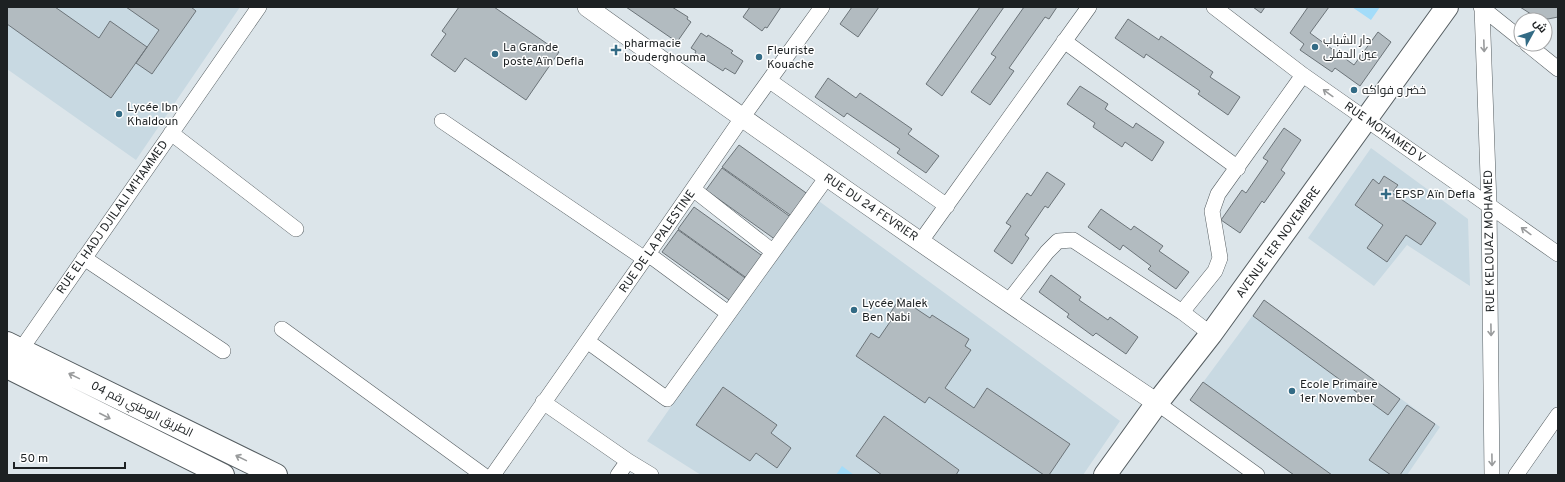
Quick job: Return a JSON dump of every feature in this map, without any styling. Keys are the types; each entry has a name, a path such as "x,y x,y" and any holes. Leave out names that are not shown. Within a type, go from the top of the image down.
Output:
{"main road":[{"name":"AVENUE 1ER NOVEMBRE","path":"1105,475 1158,402 1211,334 1447,7"},
{"name":"الطريق الوطني رقم 04","path":"14,346 276,475"},
{"name":"الطريق الوطني رقم 04","path":"7,368 223,475"}],"street":[{"name":"RUE EL HADJ DJILALI M'HAMMED","path":"7,368 14,346 84,258 258,7"},
{"name":"RUE DU 24 FEVRIER","path":"587,7 827,177 1008,302 1158,402"},
{"name":"RUE DE LA PALESTINE","path":"493,475 543,402 647,257 742,118 822,7"},
{"path":"921,241 1089,7"},
{"name":"RUE MOHAMED V","path":"1214,7 1366,120 1558,254"},
{"path":"1482,7 1513,32"},
{"name":"RUE KELOUAZ MOHAMED","path":"1482,7 1489,205 1492,475"},
{"path":"1064,41 1238,168"},
{"path":"1537,52 1557,67"},
{"path":"1182,312 1215,271 1220,258 1212,211 1218,194 1304,75"},
{"path":"770,81 947,206"},
{"path":"442,121 647,257 728,313"},
{"path":"171,133 296,229"},
{"path":"587,342 667,399 772,251 827,177"},
{"path":"693,190 772,251"},
{"path":"1008,302 1047,252 1058,241 1073,240 1182,312 1211,334"},
{"path":"84,258 223,351"},
{"path":"282,329 483,475"},
{"path":"543,402 628,461 651,475"},
{"path":"1158,402 1257,475"},
{"path":"1516,475 1558,415"},
{"path":"618,475 628,461"}],"shaded area":[{"name":"Lycée Ibn Khaldoun","path":"7,7 240,7 136,160 7,69"},
{"path":"1352,7 1380,7 1371,20"},
{"name":"EPSP Aïn Defla","path":"1371,148 1468,219 1470,286 1407,245 1374,286 1308,238"},
{"name":"Lycée Malek Ben Nabi","path":"816,199 1120,421 1083,475 701,475 647,441"},
{"name":"Ecole Primaire 1er November","path":"1264,300 1440,427 1407,475 1294,475 1190,400"},
{"path":"842,466 854,475 836,475"}],"building":[{"path":"7,7 55,7 99,38 110,21 147,47 111,98 7,24"},
{"path":"126,7 191,7 196,11 152,74 136,63 159,30"},
{"name":"La Grande poste Aïn Defla","path":"459,7 494,7 559,52 526,100 465,58 455,72 431,55 446,34 442,31"},
{"path":"626,7 672,7 688,17 687,19 691,22 677,42"},
{"path":"750,7 781,7 767,28 765,27 762,31 743,17"},
{"path":"852,7 879,7 858,37 840,24"},
{"path":"980,7 1004,7 942,96 926,84"},
{"path":"1024,7 1057,7 1049,19 1045,17 1009,68 1014,71 990,105 971,92 996,57 991,54"},
{"path":"1253,7 1265,7 1261,13"},
{"name":"دار الشباب عين الدفلى","path":"1308,7 1329,7 1310,33 1354,65 1378,32 1391,42 1360,86 1335,68 1332,72 1300,50 1304,44 1290,33"},
{"path":"1520,7 1558,7 1558,17 1553,18 1553,12 1528,12"},
{"path":"1128,19 1159,40 1161,36 1213,72 1210,77 1240,97 1228,115 1198,94 1200,91 1146,54 1144,58 1115,38"},
{"path":"701,33 707,37 708,35 733,51 731,53 743,61 735,74 725,68 723,71 695,53 696,51 691,48"},
{"path":"828,78 856,98 860,93 912,129 908,134 939,156 926,173 897,153 900,149 847,113 844,117 815,97"},
{"path":"1080,86 1108,104 1105,109 1133,128 1136,123 1164,142 1152,161 1125,142 1122,147 1093,127 1095,123 1067,104"},
{"path":"1284,128 1301,140 1281,170 1285,173 1264,203 1262,201 1240,233 1221,220 1242,190 1246,193 1268,161 1263,158"},
{"path":"739,145 809,195 793,217 722,167"},
{"path":"722,168 792,218 776,240 706,190"},
{"path":"1047,172 1065,184 1048,208 1045,206 1025,235 1029,238 1012,264 994,251 1011,226 1006,223 1027,193 1031,196"},
{"path":"1384,176 1398,185 1392,193 1436,223 1421,245 1406,235 1387,262 1367,248 1383,225 1355,205 1373,179 1379,184"},
{"path":"694,207 764,257 748,279 678,229"},
{"path":"1101,209 1131,230 1134,226 1163,246 1159,251 1189,272 1176,289 1148,269 1151,266 1123,245 1120,250 1088,227"},
{"path":"678,230 748,280 732,302 662,252"},
{"path":"1051,275 1081,297 1079,300 1108,320 1110,317 1138,337 1126,354 1096,333 1093,336 1067,317 1069,314 1039,292"},
{"path":"900,298 930,318 932,315 969,339 965,346 971,350 945,388 974,408 987,388 1070,444 1049,475 1044,475 929,397 925,403 856,356 871,333 879,338 894,316 889,315"},
{"path":"1264,300 1400,399 1388,415 1253,316"},
{"path":"1203,382 1332,475 1294,475 1190,400"},
{"path":"723,387 777,425 771,433 791,448 777,468 756,453 750,461 696,425"},
{"path":"1407,405 1435,424 1400,475 1391,475 1369,460"},
{"path":"884,416 959,470 956,475 882,475 856,456"}],"place":[{"name":"دار الشباب عين الدفلى","path":"1315,47"},
{"name":"pharmacie bouderghouma","path":"616,50"},
{"name":"La Grande poste Aïn Defla","path":"495,54"},
{"name":"Fleuriste Kouache","path":"759,57"},
{"name":"خضر و فواكه","path":"1354,90"},
{"name":"Lycée Ibn Khaldoun","path":"119,114"},
{"name":"EPSP Aïn Defla","path":"1386,194"},
{"name":"Lycée Malek Ben Nabi","path":"854,310"},
{"name":"Ecole Primaire 1er November","path":"1292,391"}]}
